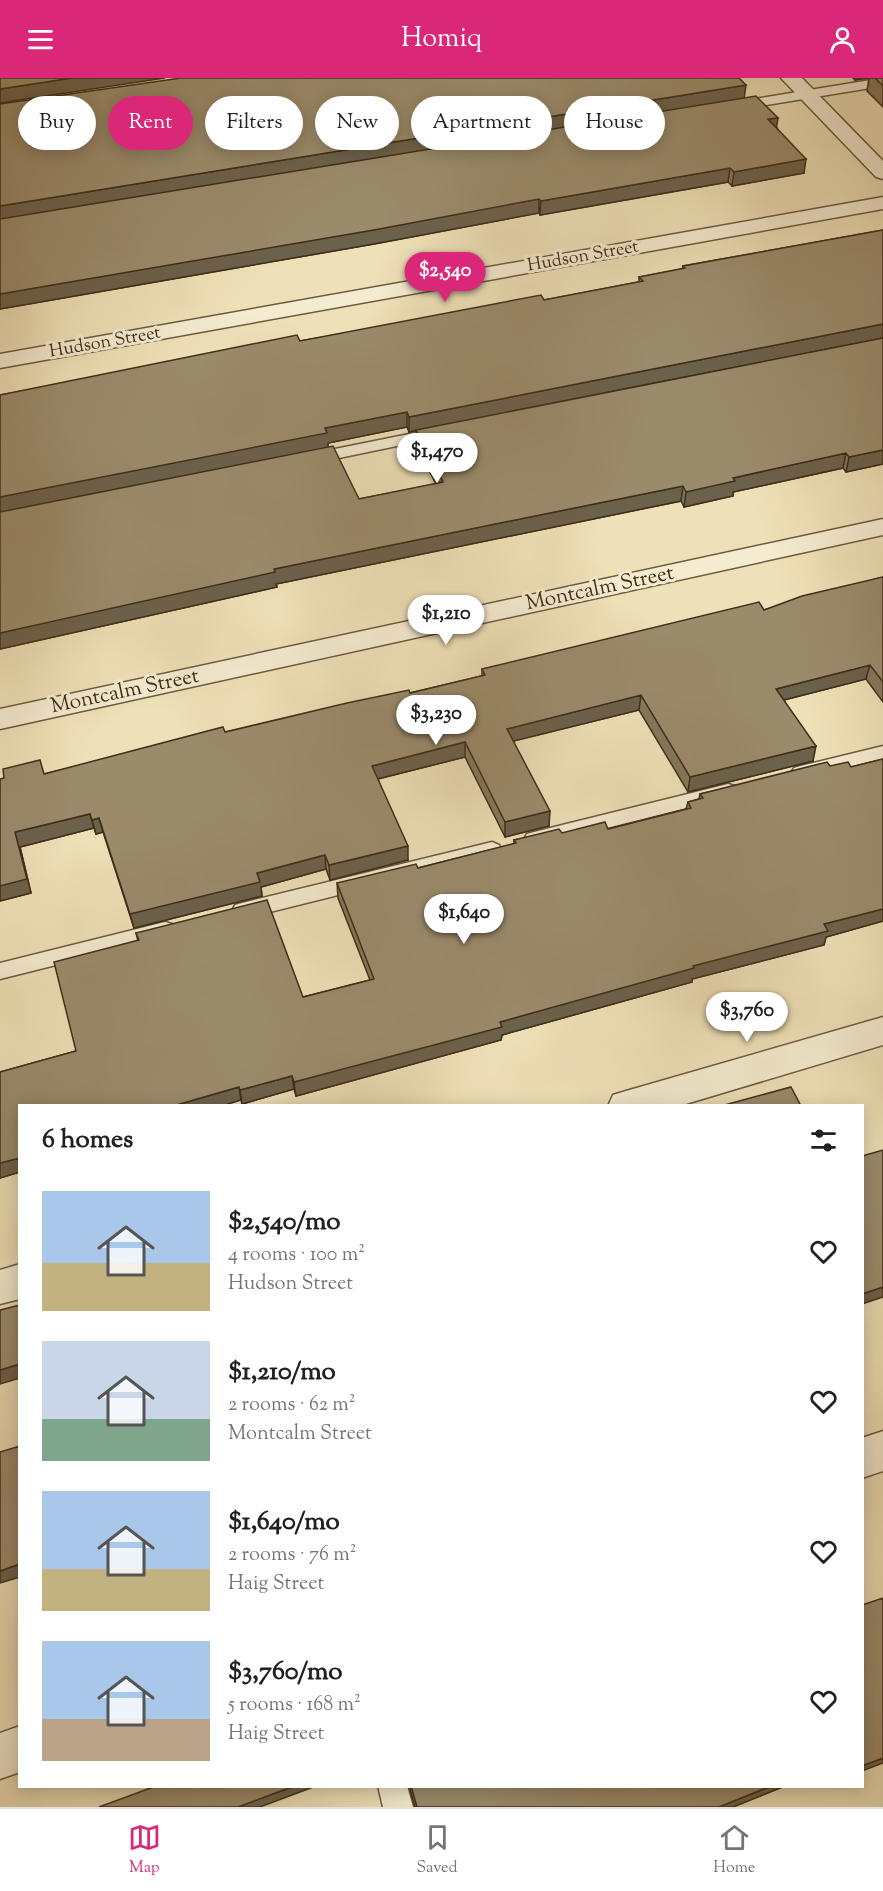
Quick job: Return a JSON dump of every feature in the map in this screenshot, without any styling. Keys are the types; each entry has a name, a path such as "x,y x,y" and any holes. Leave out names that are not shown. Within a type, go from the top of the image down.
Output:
{"street":[{"path":"791,78 883,173"},
{"name":"Hudson Street","path":"0,361 883,203"},
{"name":"Montcalm Street","path":"0,719 883,527"},
{"path":"633,1104 883,1031"},
{"path":"0,1287 18,1282"},
{"path":"864,1457 883,1451"},
{"path":"0,1756 18,1750"}],"lane":[{"path":"728,108 883,82"},
{"path":"290,463 465,428"},
{"path":"778,779 883,753"},
{"path":"221,917 744,787"},
{"path":"0,971 186,925"},
{"path":"393,1788 398,1807"}],"building":[{"path":"0,78 72,78 0,89"},
{"path":"181,78 739,78 746,85 665,98 665,96 564,96 564,115 552,116 552,96 411,96 411,139 399,141 399,96 315,96 315,150 345,150 0,206 0,104 18,101 18,150 96,150 96,96 56,96"},
{"path":"875,78 883,78 883,86"},
{"path":"756,96 778,118 768,119 806,159 734,172 730,168 541,201 539,199 374,230 0,294 0,219 424,150 552,150 552,129 564,127 564,150 665,150 665,111"},
{"path":"883,230 883,324 409,417 407,412 325,428 327,433 0,497 0,395 297,335 300,341 541,295 544,300 643,281 639,277 685,268 683,266"},
{"path":"883,338 883,450 849,457 846,453 733,478 735,481 686,492 683,486 274,569 275,572 0,633 0,512 333,446 359,499 443,482 416,430"},
{"path":"883,577 883,682 870,665 776,689 816,746 690,777 641,695 507,729 550,811 505,822 465,742 372,766 408,846 329,865 325,855 257,873 260,882 130,914 99,818 92,820 90,814 15,832 27,879 0,886 0,779 4,778 3,769 40,760 44,774 223,727 225,732 347,703 409,690 410,693 485,675 482,669 759,602 764,610 802,596"},
{"path":"883,759 883,909 824,924 828,931 693,966 694,968 500,1022 502,1027 294,1082 292,1076 240,1090 239,1087 180,1104 18,1104 18,1158 0,1163 0,1072 76,1051 54,962 139,940 136,933 267,900 303,997 374,979 337,883 416,864 418,868 516,843 514,840 559,829 562,833 605,822 608,829 691,808 688,802 703,798 700,794 827,762 830,766 848,762 851,767"},
{"path":"791,1087 800,1104 728,1104"},
{"path":"883,1150 883,1287 864,1293 864,1155"},
{"path":"18,1306 18,1365 0,1370 0,1310"},
{"path":"18,1447 18,1565 0,1571 0,1452"},
{"path":"883,1598 883,1758 864,1765 864,1604"},
{"path":"151,1788 289,1788 238,1807 99,1807"},
{"path":"412,1788 766,1788 719,1807 417,1807"}]}
